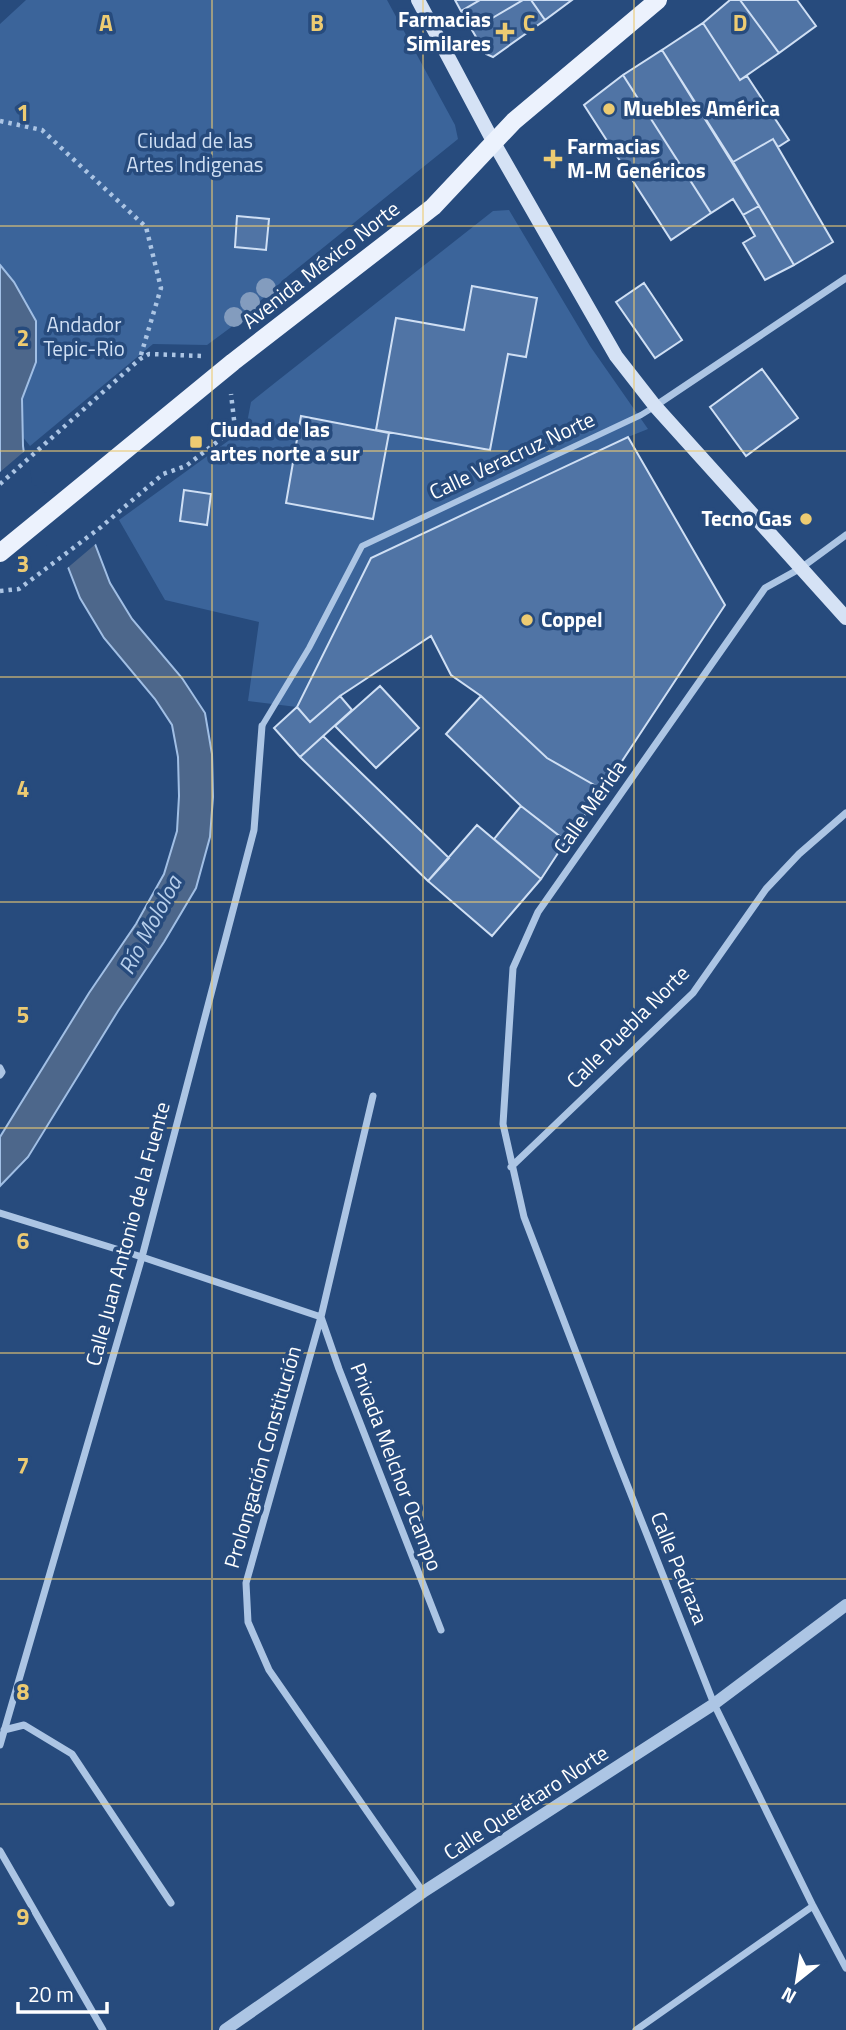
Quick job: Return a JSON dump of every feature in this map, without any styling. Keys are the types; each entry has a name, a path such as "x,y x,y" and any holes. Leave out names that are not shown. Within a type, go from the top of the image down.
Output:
{"main road":[{"path":"418,0 494,143 616,356 655,406 846,618"},
{"name":"Avenida México Norte","path":"5,548 233,362 433,207 514,121 658,0"}],"street":[{"name":"Calle Veracruz Norte","path":"262,726 309,648 362,546 641,415 846,278"},
{"name":"Calle Mérida","path":"511,1167 503,1124 513,968 538,912 765,588 801,568 846,535"},
{"name":"Calle Juan Antonio de la Fuente","path":"0,1745 142,1257 254,830 262,726"},
{"name":"Calle Puebla Norte","path":"511,1167 693,993 766,888 799,854 846,813"},
{"path":"0,1068 0,1075"},
{"name":"Prolongación Constitución","path":"373,1096 321,1317 246,1583 248,1622 270,1670 423,1892"},
{"name":"Calle Pedraza","path":"511,1167 524,1217 714,1704 846,1968"},
{"path":"2,1216 142,1257 321,1317"},
{"name":"Privada Melchor Ocampo","path":"321,1317 441,1630"},
{"name":"Calle Querétaro Norte","path":"225,2030 423,1892 714,1704 846,1605"},
{"path":"4,1730 24,1725 72,1754 171,1903"},
{"path":"0,1851 103,2030"},
{"path":"636,2030 813,1906"}],"path":[{"path":"0,121 42,130 146,227 161,288 140,359"},
{"path":"0,484 140,359 149,354 207,356"},
{"path":"0,591 19,589 101,527 163,474 186,466 235,428 230,385"}],"green space":[{"name":"Ciudad de las Artes Indigenas","path":"26,0 387,0 455,125 458,139 207,345 153,344 30,446 22,436 22,399 36,362 14,282 0,265 0,24"},
{"path":"509,210 590,346 648,429 371,558 297,707 248,701 259,622 165,600 119,520 246,428 251,402 276,382 493,211"}],"water":[{"name":"Río Mololoa","path":"0,265 14,282 36,321 36,362 22,399 23,446 28,484 63,509 95,544 110,583 132,619 182,678 205,713 212,754 213,797 210,837 196,888 28,1157 0,1186 0,1137 89,993 136,924 164,874 177,831 179,796 178,757 172,725 155,699 104,638 80,598 66,562 0,495"}],"pier":[{"path":"27,449 32,483 66,507 98,542 65,570 63,564 39,537 0,500 0,472"}],"building":[{"path":"455,0 480,0 461,11"},
{"path":"480,0 523,0 472,30 461,11"},
{"path":"523,0 531,0 545,20 493,57 486,54 472,30"},
{"path":"531,0 572,0 545,20"},
{"path":"730,0 740,0 779,53 740,80 703,23"},
{"path":"740,0 797,0 816,26 779,53"},
{"path":"703,23 740,80 747,76 789,140 778,147 773,139 733,162 662,50"},
{"path":"662,50 759,206 743,215 733,199 711,213 623,75"},
{"path":"623,75 711,213 671,240 584,105"},
{"path":"773,139 833,242 794,265 733,162"},
{"path":"759,206 794,265 765,280 743,243 755,236 743,215"},
{"path":"237,216 269,219 266,250 235,247"},
{"path":"644,283 682,340 655,358 616,302"},
{"path":"472,286 537,298 526,357 508,354 490,450 376,430 396,318 464,330"},
{"path":"762,369 798,418 746,456 710,407"},
{"path":"301,416 389,433 373,519 286,503"},
{"name":"Coppel","path":"628,437 725,605 603,790 547,758 481,696 451,675 431,636 340,696 310,722 297,707 371,558"},
{"path":"184,490 211,494 207,525 180,521"},
{"path":"380,686 419,728 376,768 335,726"},
{"path":"340,696 352,710 300,757 274,728 297,707 310,722"},
{"path":"481,696 547,758 603,790 566,841 521,806 446,734"},
{"path":"323,736 449,858 428,881 300,757"},
{"path":"521,806 566,841 541,879 494,839"},
{"path":"477,825 541,879 492,936 428,881"}],"place":[{"name":"Farmacias Similares","path":"505,32"},
{"name":"Muebles América","path":"609,109"},
{"name":"Farmacias M-M Genéricos","path":"553,159"},
{"name":"Ciudad de las artes norte a sur","path":"196,442"},
{"name":"Tecno Gas","path":"806,519"},
{"name":"Coppel","path":"527,620"}],"park label":[{"name":"Andador Tepic-Rio","path":"84,337"}]}
